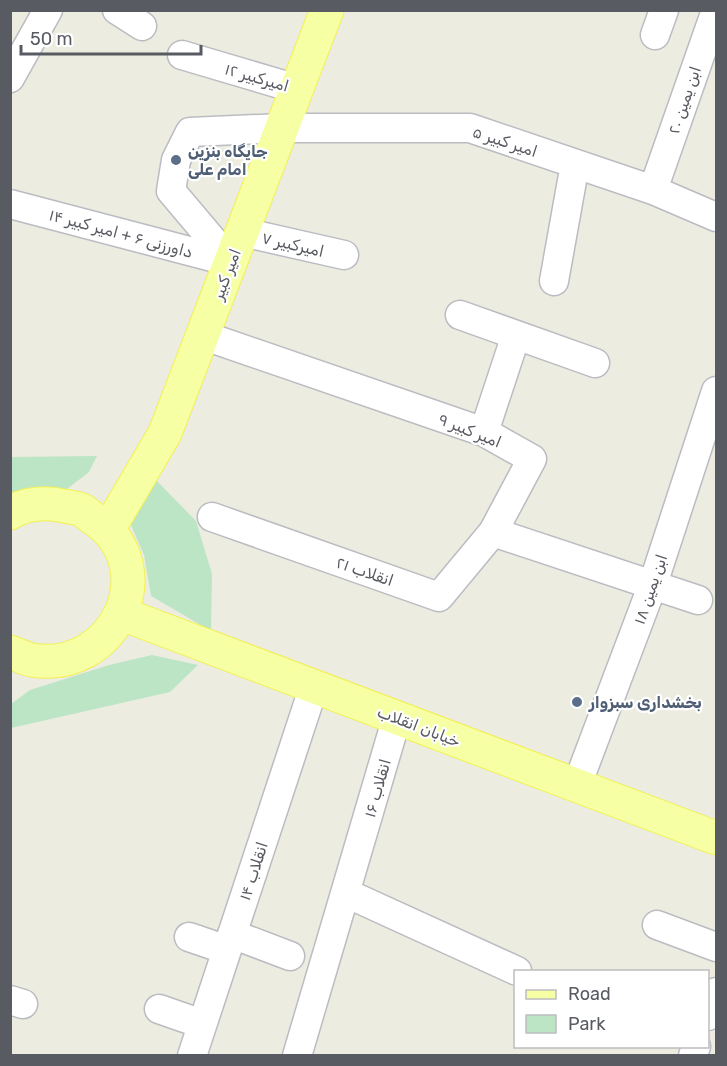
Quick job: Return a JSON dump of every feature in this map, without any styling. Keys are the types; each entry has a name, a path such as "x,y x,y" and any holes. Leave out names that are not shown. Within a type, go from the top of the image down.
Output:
{"main road":[{"name":"امیر کبیر","path":"108,530 165,433 327,10"},
{"path":"10,513 16,509 49,503 82,510 108,530 124,556 128,585 122,614 106,637 85,654 58,661 30,660 10,652"},
{"name":"خیابان انقلاب","path":"122,614 717,838"}],"street":[{"path":"10,78 48,10"},
{"path":"117,10 142,26"},
{"name":"ابن یمین ۲۰","path":"653,190 716,10"},
{"name":"امیرکبیر ۱۲","path":"182,55 297,89"},
{"name":"امیر کبیر ۵","path":"236,247 171,191 176,160 190,132 282,128 470,128 653,190 717,217"},
{"path":"554,281 575,164"},
{"name":"داورزنی ۶ + امیر کبیر ۱۴","path":"11,204 236,247"},
{"name":"امیرکبیر ۷","path":"236,247 344,255"},
{"path":"460,315 595,363"},
{"name":"امیر کبیر ۹","path":"202,335 484,432 532,459 493,532"},
{"path":"484,432 516,335"},
{"name":"ابن یمین ۱۸","path":"577,785 652,584 717,391"},
{"name":"انقلاب ۲۱","path":"212,517 439,597 493,532"},
{"path":"493,532 698,600"},
{"name":"انقلاب ۱۴","path":"192,1056 314,686"},
{"name":"انقلاب ۱۶","path":"297,1056 397,717"},
{"path":"346,893 515,970"},
{"path":"657,925 717,947"},
{"path":"189,937 229,942 290,956"},
{"path":"709,1014 717,992"},
{"path":"159,1009 202,1024"}],"green space":[{"path":"97,456 89,472 63,492 11,501 11,457"},
{"path":"152,476 196,521 212,574 211,631 151,596 144,555 128,518"},
{"path":"152,655 198,665 170,692 11,728 11,704 30,690 109,665"}],"place":[{"name":"جایگاه بنزین امام علی","path":"176,160"},
{"name":"بخشداری سبزوار","path":"577,702"}]}
